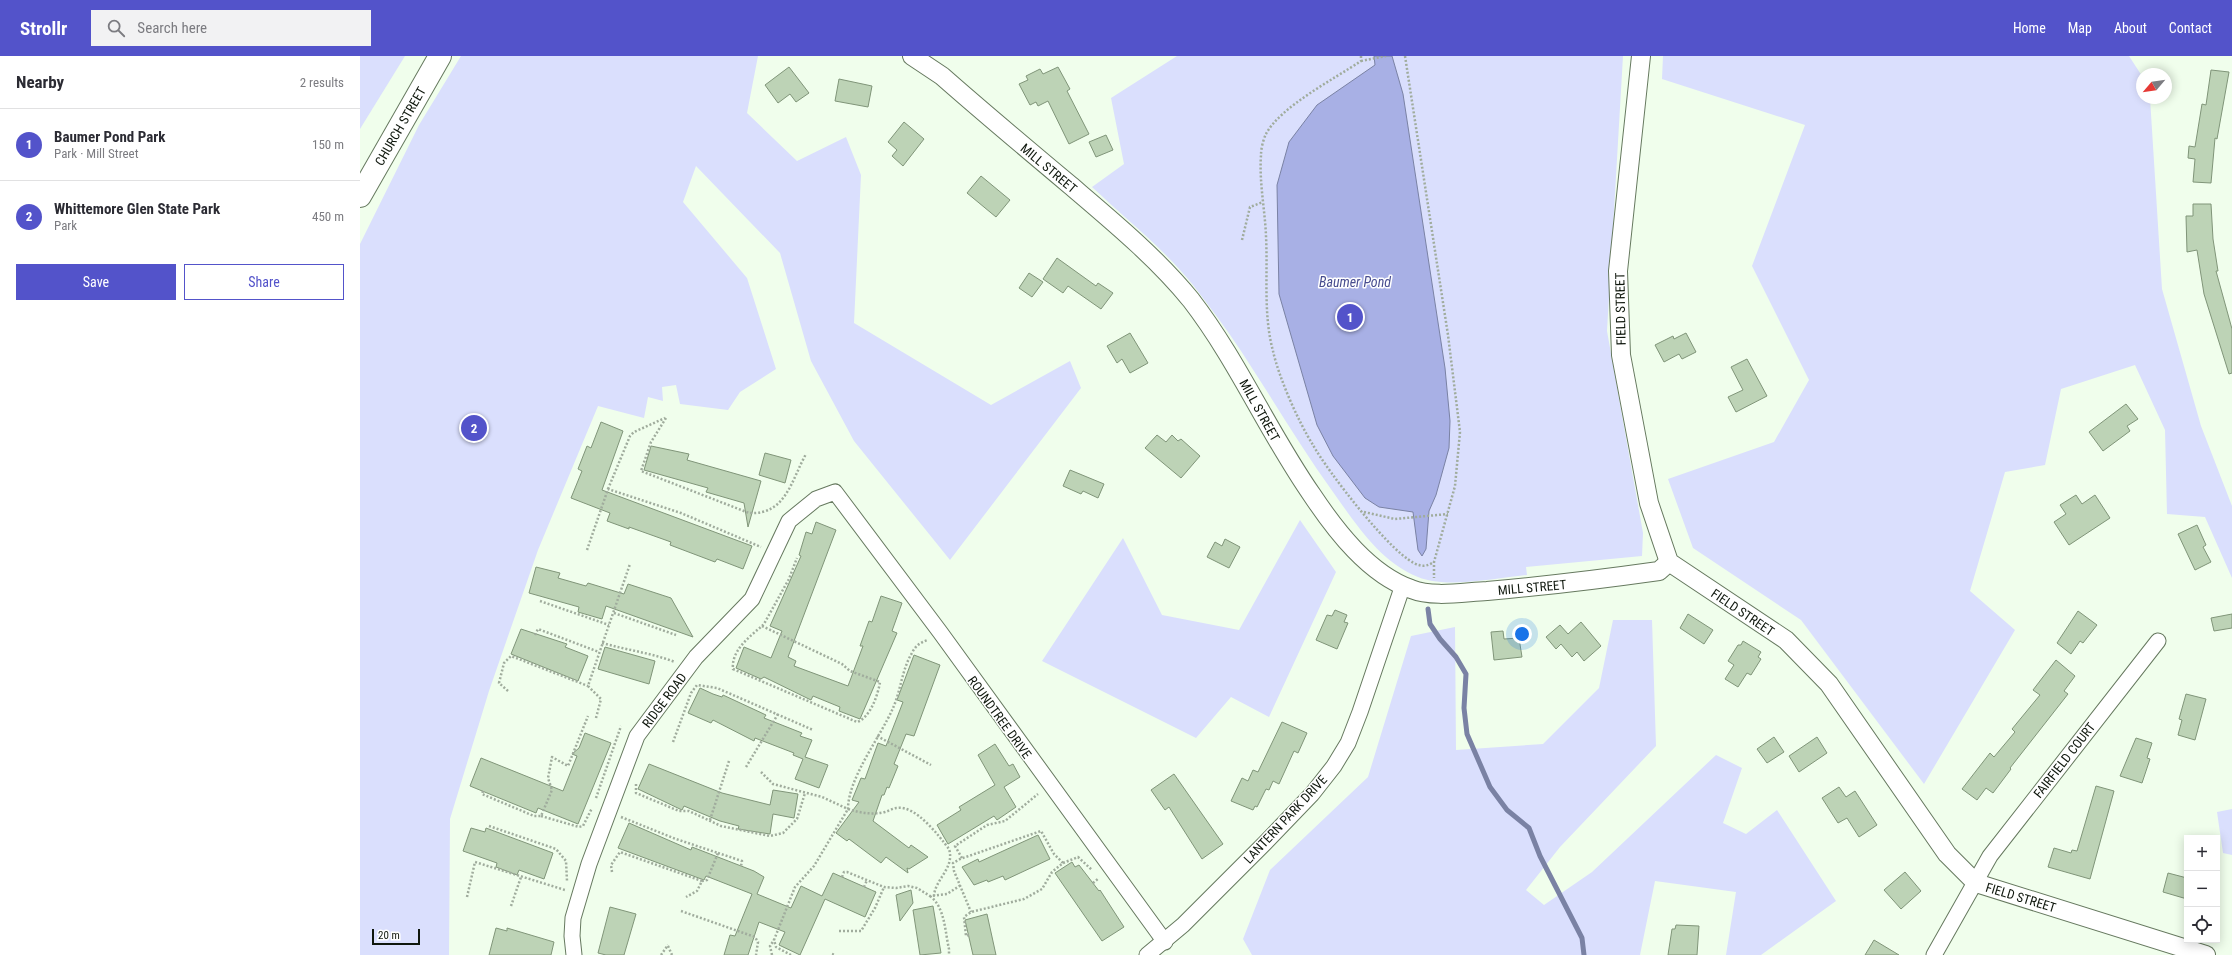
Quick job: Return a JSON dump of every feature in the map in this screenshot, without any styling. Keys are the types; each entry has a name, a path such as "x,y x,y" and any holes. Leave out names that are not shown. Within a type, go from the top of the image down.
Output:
{"main road":[{"name":"CHURCH STREET","path":"360,196 440,56"}],"street":[{"name":"MILL STREET","path":"912,56 942,76 1116,224 1190,299 1228,353 1282,449 1321,509 1365,558 1403,585 1421,592 1530,587 1658,571 1669,562"},
{"name":"FIELD STREET","path":"1641,56 1618,271 1621,355 1649,504 1669,562 1786,640 1828,684 1947,854 1976,883 2206,955"},
{"name":"RIDGE ROAD","path":"574,955 572,936 573,918 590,858 637,736 696,657 752,599 789,521 816,499 835,492"},
{"name":"ROUNDTREE DRIVE","path":"835,492 940,632 1165,942"},
{"name":"LANTERN PARK DRIVE","path":"1147,955 1165,942 1291,816 1312,794 1334,766 1348,743 1360,712 1403,585"},
{"name":"FAIRFIELD COURT","path":"1934,955 1990,856 2158,641"}],"path":[{"path":"1361,56 1361,61"},
{"path":"1386,56 1361,61 1288,109 1274,121 1265,136 1261,155 1268,286 1267,316 1273,351 1297,417 1313,446 1334,478 1388,542 1404,556 1418,565 1425,566 1434,562"},
{"path":"1405,56 1458,408 1460,432 1455,486 1434,562 1434,581"},
{"path":"1242,240 1250,207 1264,202"},
{"path":"587,550 608,489 630,436 634,432 666,418 651,442 641,471 749,513 762,514 771,510 784,497 806,454"},
{"path":"608,489 681,513 774,552"},
{"path":"1364,512 1395,519 1448,513"},
{"path":"762,626 842,664 850,671 880,682 870,711 863,720 857,722 733,669 732,663 741,645 762,626 790,579 797,558"},
{"path":"588,686 630,564"},
{"path":"540,601 609,624"},
{"path":"614,612 676,635"},
{"path":"535,635 538,629 599,652"},
{"path":"772,955 770,946 774,940 795,887 814,866 848,809 848,798 877,736 894,707 912,653 919,644 932,639 940,632"},
{"path":"602,643 626,650 636,650 688,667"},
{"path":"508,691 499,683 504,663 511,656 588,686 601,699 596,718"},
{"path":"673,742 691,694 697,685 717,688 778,714 798,725 813,730"},
{"path":"746,767 778,714"},
{"path":"541,816 552,790 548,778 552,757 568,766 588,716"},
{"path":"483,791 482,794 534,816 541,816 574,826 583,826 592,808 622,726"},
{"path":"877,736 931,765"},
{"path":"710,820 728,761"},
{"path":"761,772 773,784 822,797 848,809 863,813 877,814 897,808 909,810 928,824 949,849 950,863 946,873 935,889 934,896"},
{"path":"638,778 636,793 679,811 689,811 721,826 770,836 782,833 797,819 805,793"},
{"path":"949,849 987,825 1005,820 1050,785"},
{"path":"608,813 650,827 676,839 742,861 741,866"},
{"path":"489,826 556,849 566,861 565,894"},
{"path":"971,912 954,871 953,863 962,858 1041,830 1054,854 1063,863"},
{"path":"955,846 962,858"},
{"path":"612,872 611,865 620,852 702,881 707,880 718,853"},
{"path":"969,935 966,936 964,918 971,912 1024,899 1042,890 1052,872 1063,863 1078,857 1100,878 1093,883"},
{"path":"467,897 475,862 565,890"},
{"path":"842,877 844,872 847,872 884,887 912,887 936,900 941,908 949,955"},
{"path":"511,906 521,877"},
{"path":"864,887 866,880"},
{"path":"686,897 697,891 702,881"},
{"path":"930,896 947,894 961,885"},
{"path":"839,931 861,931 867,925 884,887"},
{"path":"681,910 755,937 758,942 756,955"},
{"path":"774,940 776,948 791,955"},
{"path":"661,955 668,945 672,955"}],"shaded area":[{"path":"360,56 405,56 360,129"},
{"path":"461,56 758,56 747,113 797,161 846,137 861,175 854,323 991,405 1070,361 1081,388 950,560 854,441 811,361 780,253 696,166 683,202 747,278 776,369 740,392 728,410 680,404 676,385 662,387 663,401 648,397 644,418 598,406 538,550 489,691 450,819 449,955 360,955 360,244 419,125"},
{"path":"1177,56 1623,56 1607,331 1643,533 1642,556 1526,567 1527,575 1472,582 1443,582 1418,577 1404,570 1380,552 1360,529 1321,475 1235,342 1193,285 1170,259 1092,187 1124,164 1111,98"},
{"path":"1663,56 2129,56 2137,68 2136,104 2150,104 2162,289 2201,426 2232,506 2232,578 2205,517 2167,514 2165,430 2135,365 2061,389 2045,465 2005,472 1970,591 2015,630 1924,784 1801,620 1693,548 1668,479 1774,442 1809,380 1752,266 1805,125 1662,79"},
{"path":"1300,520 1336,572 1269,717 1231,697 1196,738 1042,661 1123,538 1162,615 1239,630"},
{"path":"1613,620 1652,620 1656,746 1560,847 1526,890 1544,905 1592,872 1716,755 1742,768 1723,823 1746,834 1777,810 1836,901 1761,955 1726,955 1736,892 1655,881 1640,955 1252,955 1243,939 1270,870 1368,777 1411,636 1455,627 1456,750 1543,744 1599,688"},
{"path":"2232,809 2232,855 2223,853 2217,812"}],"water":[{"name":"Baumer Pond","path":"1374,56 1392,56 1403,94 1445,368 1450,421 1449,448 1436,495 1429,511 1426,549 1422,556 1418,550 1413,512 1379,507 1365,498 1333,456 1317,425 1279,294 1277,185 1289,142 1317,105 1375,65"}],"building":[{"path":"789,67 809,93 796,102 790,94 778,103 765,85"},
{"path":"1058,67 1070,89 1067,91 1089,134 1069,144 1048,101 1038,106 1036,102 1030,105 1019,84 1028,80 1026,76 1040,69 1043,74"},
{"path":"2211,70 2229,72 2217,139 2215,138 2211,183 2193,182 2195,159 2188,158 2189,146 2195,147 2202,104 2206,105"},
{"path":"839,79 872,86 868,107 835,101"},
{"path":"904,122 924,139 903,166 892,156 897,150 888,142"},
{"path":"1106,135 1113,150 1096,157 1089,142"},
{"path":"981,176 1010,200 996,217 967,193"},
{"path":"2193,204 2211,204 2213,239 2218,271 2216,271 2232,329 2232,373 2229,374 2204,294 2197,250 2187,252 2186,216 2193,216"},
{"path":"1057,258 1096,286 1098,283 1113,293 1101,309 1068,286 1063,293 1043,279"},
{"path":"1029,273 1043,282 1032,297 1019,288"},
{"path":"1130,333 1148,363 1130,373 1122,359 1117,363 1107,346"},
{"path":"1686,333 1696,352 1682,359 1679,354 1664,362 1655,345 1673,336 1674,339"},
{"path":"1747,359 1767,396 1736,412 1728,397 1743,390 1731,367"},
{"path":"2126,404 2138,419 2127,426 2130,431 2103,451 2089,432"},
{"path":"601,422 623,431 602,490 752,546 743,569 717,559 715,562 670,545 671,542 607,521 610,513 571,498 582,471 578,469 587,446 591,448"},
{"path":"1157,435 1166,442 1172,435 1178,441 1181,439 1200,456 1181,478 1145,448"},
{"path":"651,446 689,454 687,460 761,481 748,527 744,503 706,492 708,488 644,470"},
{"path":"765,453 791,460 785,483 759,475"},
{"path":"1070,470 1104,484 1098,498 1083,491 1081,494 1063,486"},
{"path":"2076,495 2082,504 2095,495 2110,518 2069,545 2054,522 2066,514 2060,505"},
{"path":"816,522 836,530 788,657 796,661 794,666 848,686 863,646 860,646 869,621 872,622 881,596 902,603 892,631 897,633 860,719 839,711 840,707 813,696 811,700 764,677 761,679 736,668 744,647 771,658 782,631 770,626 801,556 799,555 806,532 812,534"},
{"path":"2197,525 2206,545 2203,547 2211,562 2195,570 2178,534"},
{"path":"1225,539 1240,547 1229,568 1207,557 1215,542 1222,546"},
{"path":"536,567 560,573 558,578 586,586 588,583 624,594 628,584 671,598 693,637 606,606 602,619 578,612 579,607 529,593"},
{"path":"1335,610 1347,615 1344,622 1348,623 1337,649 1316,640 1327,615 1332,616"},
{"path":"2078,611 2097,625 2083,643 2080,641 2071,654 2057,643"},
{"path":"1688,614 1713,630 1704,644 1680,628"},
{"path":"2232,614 2232,628 2214,631 2211,618"},
{"path":"1581,622 1601,646 1584,661 1577,652 1572,657 1561,644 1556,649 1546,637 1560,625 1568,634"},
{"path":"521,629 567,644 565,647 588,656 578,681 511,654"},
{"path":"1503,631 1504,639 1519,638 1522,657 1494,660 1491,632"},
{"path":"1743,641 1761,652 1758,657 1761,659 1751,675 1747,673 1738,687 1725,679 1734,665 1728,661 1738,645 1741,645"},
{"path":"605,647 655,661 649,684 598,669"},
{"path":"914,655 940,665 914,736 906,734 894,764 898,766 889,788 887,787 884,795 882,795 873,821 909,848 911,845 928,857 909,869 907,868 908,873 886,857 881,863 849,839 847,841 836,833 859,802 852,800 861,778 865,779 878,743 886,746 903,702 897,700"},
{"path":"2056,660 2075,676 2064,691 2068,694 2010,768 2011,769 1993,793 1986,788 1977,800 1962,789 1990,753 1994,757 2015,732 2012,729 2040,695 2033,690"},
{"path":"700,688 722,697 723,695 766,715 764,718 802,733 800,736 812,740 805,757 828,765 819,788 795,779 803,759 793,755 794,753 755,738 754,741 713,720 711,723 688,713"},
{"path":"2186,694 2206,699 2195,740 2178,735 2182,720 2179,719"},
{"path":"1282,722 1307,733 1298,753 1294,751 1279,784 1273,781 1269,790 1266,789 1257,807 1255,806 1253,810 1231,801 1242,778 1248,781 1253,770 1258,772"},
{"path":"585,733 611,743 578,824 538,808 536,813 470,786 481,758 563,791 577,756 572,754 579,748"},
{"path":"1774,737 1784,752 1767,763 1757,749"},
{"path":"1817,737 1827,753 1799,772 1789,756"},
{"path":"2136,738 2152,743 2147,758 2150,759 2142,783 2120,776"},
{"path":"995,744 1009,766 1013,764 1020,777 1004,787 1016,807 997,820 994,816 948,844 937,825 961,810 959,807 995,785 978,755"},
{"path":"649,764 722,793 770,805 773,790 798,794 794,818 773,814 770,834 738,829 739,826 720,821 684,806 682,810 638,789"},
{"path":"1174,774 1223,844 1202,859 1169,807 1165,810 1151,790"},
{"path":"2096,786 2114,791 2090,879 2048,867 2054,848 2071,853 2072,850 2077,851"},
{"path":"1839,787 1846,797 1855,791 1877,825 1859,837 1847,818 1838,823 1822,798"},
{"path":"629,823 691,850 692,847 754,871 764,877 757,894 791,908 801,886 822,896 833,873 876,892 865,917 825,899 800,955 779,945 785,932 759,922 748,955 724,955 730,935 735,936 752,894 706,876 704,880 618,848"},
{"path":"471,828 485,832 486,828 553,853 544,879 519,870 517,875 496,867 497,863 463,851"},
{"path":"1038,835 1050,859 1005,880 1003,876 988,882 987,880 974,885 962,867 978,859 979,862"},
{"path":"1072,862 1075,867 1079,865 1099,891 1100,890 1124,927 1102,941 1055,873"},
{"path":"1905,872 1921,891 1901,909 1884,890"},
{"path":"2168,873 2184,877 2184,898 2163,892"},
{"path":"911,890 913,903 900,921 896,895"},
{"path":"933,906 941,953 920,955 913,910"},
{"path":"610,907 636,914 624,955 606,955 598,953"},
{"path":"987,914 996,955 973,955 965,920"},
{"path":"1676,925 1699,926 1697,955 1668,955 1672,929 1675,929"},
{"path":"496,928 507,931 507,928 554,942 551,955 489,955"},
{"path":"1874,940 1899,955 1865,955"}],"waterway":[{"path":"1428,609 1430,624 1440,639 1456,657 1466,674 1464,708 1467,734 1490,787 1507,810 1529,828 1540,856 1582,938 1584,955"}],"place":[{"name":"Baumer Pond Park","path":"1350,317"},
{"name":"Whittemore Glen State Park","path":"474,428"}]}
